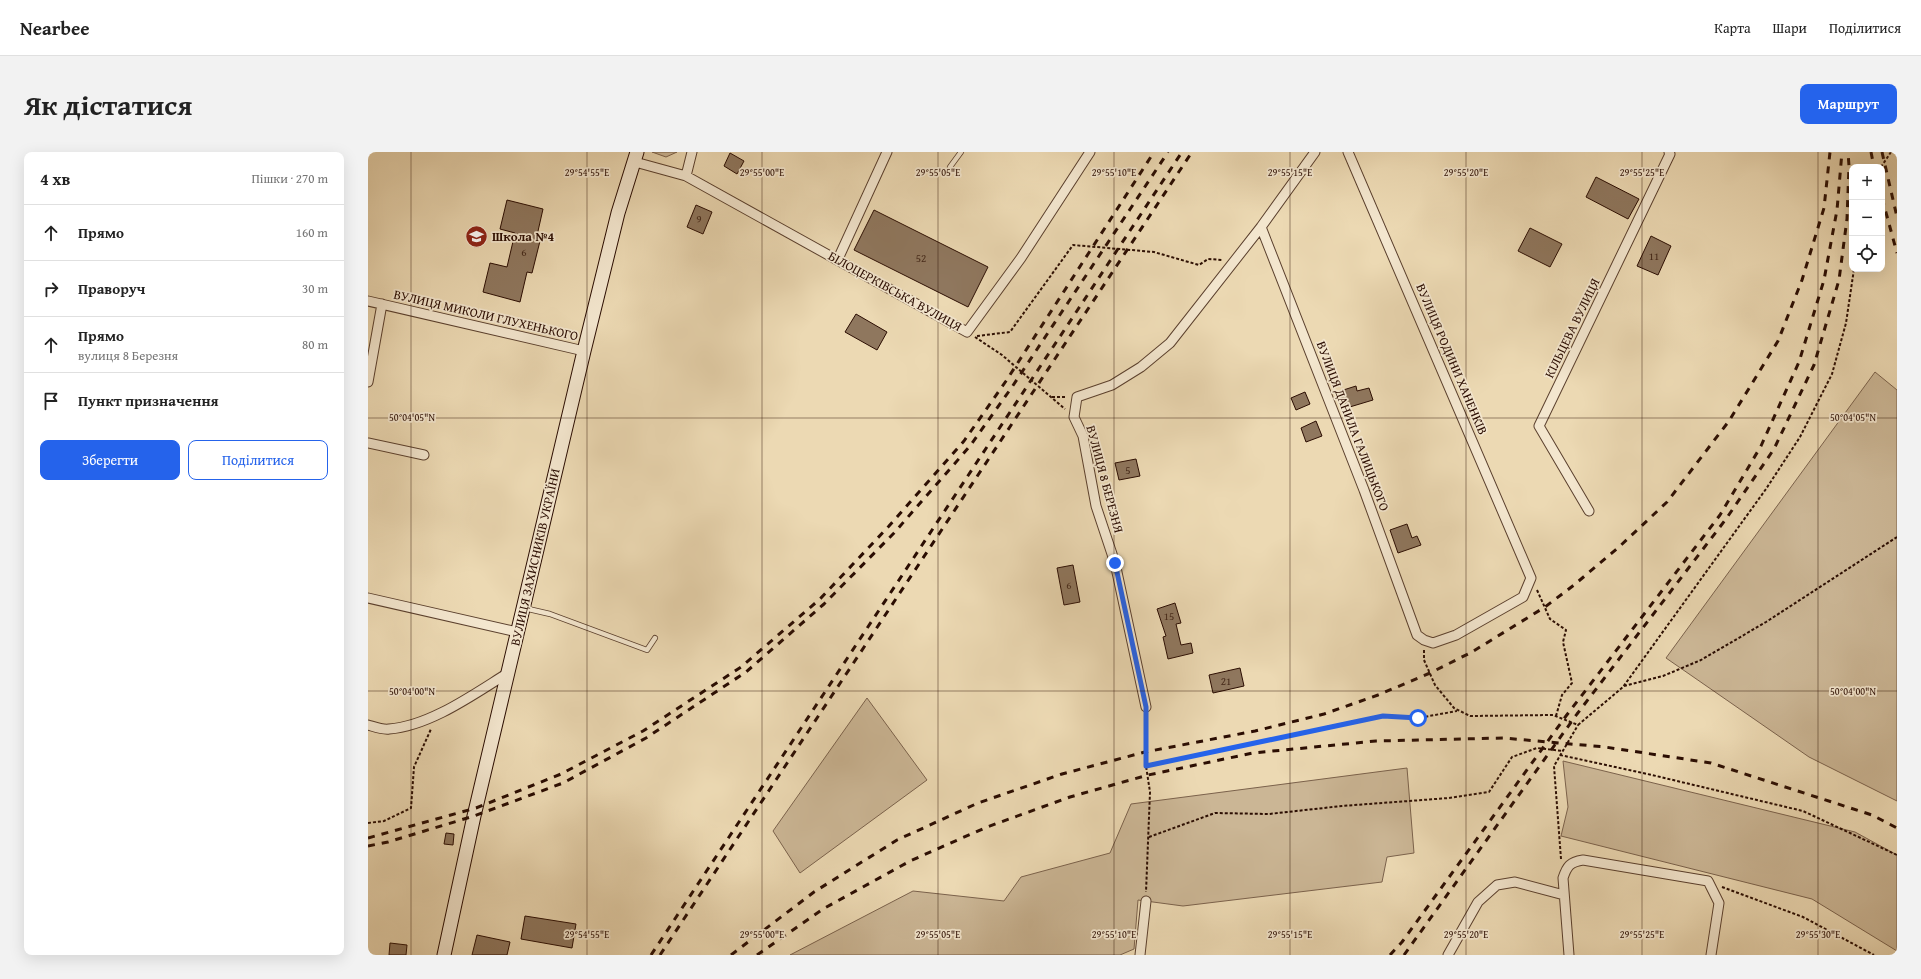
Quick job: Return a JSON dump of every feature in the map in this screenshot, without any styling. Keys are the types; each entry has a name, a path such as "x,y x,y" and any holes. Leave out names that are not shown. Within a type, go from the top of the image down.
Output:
{"main road":[{"name":"ВУЛИЦЯ ЗАХИСНИКІВ УКРАЇНИ","path":"444,955 522,607 618,213 636,157"}],"street":[{"path":"686,176 692,152"},
{"path":"838,259 887,152"},
{"name":"БІЛОЦЕРКІВСЬКА ВУЛИЦЯ","path":"636,157 686,176 838,259 967,332 1021,258 1090,152"},
{"path":"1076,397 1112,385 1141,368 1170,343 1261,227 1315,152"},
{"name":"ВУЛИЦЯ РОДИНИ ХАНЕНКІВ","path":"1348,152 1531,578"},
{"name":"КІЛЬЦЕВА ВУЛИЦЯ","path":"1589,511 1539,426 1670,154 1669,152"},
{"name":"ВУЛИЦЯ ДАНИЛА ГАЛИЦЬКОГО","path":"1261,227 1420,638"},
{"name":"ВУЛИЦЯ МИКОЛИ ГЛУХЕНЬКОГО","path":"368,301 584,351"},
{"name":"ВУЛИЦЯ МИКОЛИ ГЛУХЕНЬКОГО","path":"368,382 382,304"},
{"name":"ВУЛИЦЯ 8 БЕРЕЗНЯ","path":"1076,397 1074,417 1083,436 1096,506 1115,563 1146,707"},
{"path":"368,443 424,455"},
{"path":"1420,638 1433,643 1456,635 1482,622 1523,597 1531,578"},
{"path":"368,598 517,632"},
{"path":"368,725 388,729 408,725 434,715 466,699 508,673"},
{"path":"1569,955 1563,878 1566,868 1574,861 1583,860 1708,881 1719,902 1710,955"},
{"path":"1448,955 1478,902 1497,885 1515,882 1564,895"},
{"path":"1140,955 1146,901"}],"lane":[{"path":"950,167 961,152"},
{"path":"522,607 550,614 647,650 655,638"}],"path":[{"path":"1883,164 1891,152"},
{"path":"1074,417 1002,355 974,337 1010,332 1073,245 1154,252 1199,265 1208,259 1234,262"},
{"path":"1566,868 1560,856 1554,766 1578,725 1623,687 1766,489 1800,437 1832,374 1846,323 1854,272"},
{"path":"1051,397 1076,397"},
{"path":"1623,687 1663,676 1701,660 1766,622 1897,538"},
{"path":"1531,578 1550,619 1566,630 1563,642 1572,683 1562,695 1556,716"},
{"path":"1420,638 1424,660 1435,685 1454,708 1470,716 1553,714 1578,725"},
{"path":"1146,707 1146,766 1150,792 1146,901"},
{"path":"1146,766 1383,716 1418,718 1458,710"},
{"path":"368,823 384,821 411,808 414,767 430,734 434,715"},
{"path":"1149,837 1215,813 1269,814 1342,806 1449,798 1489,792 1512,757 1537,748 1563,751"},
{"path":"1560,756 1652,775 1803,811 1897,855"},
{"path":"1708,881 1803,917 1874,955"}],"shaded area":[{"path":"652,152 677,152 666,157"},
{"path":"1875,372 1897,390 1897,801 1809,757 1666,658"},
{"path":"867,698 927,780 800,873 773,831"},
{"path":"1563,761 1855,832 1897,855 1897,951 1812,899 1561,836 1568,807"},
{"path":"1407,768 1414,853 1387,857 1382,882 1183,906 1138,900 1134,949 1120,955 790,955 913,891 1004,901 1021,877 1110,853 1131,804"}],"building":[{"path":"730,153 744,161 737,174 724,166"},
{"path":"1596,177 1639,199 1628,219 1586,197"},
{"path":"507,200 543,209 536,240 540,241 532,273 527,272 520,302 483,292 490,263 507,267 515,233 500,229"},
{"path":"696,205 712,212 703,234 687,227"},
{"path":"874,210 988,267 968,307 854,250"},
{"path":"1530,228 1562,244 1550,267 1518,251"},
{"path":"1651,236 1671,246 1658,275 1637,266"},
{"path":"856,314 887,332 877,350 845,332"},
{"path":"1356,386 1357,391 1369,388 1373,400 1343,409 1337,392"},
{"path":"1305,392 1310,404 1296,410 1291,398"},
{"path":"1316,421 1322,436 1306,442 1301,428"},
{"path":"1136,459 1140,476 1119,480 1115,463"},
{"path":"1407,524 1412,538 1417,536 1421,545 1398,553 1390,530"},
{"path":"1073,565 1080,602 1064,605 1057,568"},
{"path":"1175,603 1181,623 1176,624 1181,645 1191,643 1193,653 1168,659 1163,637 1166,636 1157,609"},
{"path":"1240,668 1244,686 1213,693 1209,675"},
{"path":"446,833 454,834 453,845 444,844"},
{"path":"525,916 576,924 572,948 521,939"},
{"path":"477,935 510,942 507,955 472,955"},
{"path":"390,943 407,945 406,955 389,955"}],"railway":[{"path":"368,838 476,808 561,774 643,731 741,667 820,599 889,526 964,441 1006,381 1154,152"},
{"path":"368,846 388,842 474,816 563,783 646,738 746,672 824,604 894,533 970,446 1012,387 1168,152"},
{"path":"651,955 1182,152"},
{"path":"660,955 1192,152"},
{"path":"731,955 814,892 897,840 978,803 1062,774 1145,752 1255,731 1324,714 1378,695 1430,673 1472,652 1545,607 1619,547 1667,502 1729,421 1778,341 1802,280 1824,208 1830,152"},
{"path":"1390,955 1402,942 1566,716 1720,515 1761,446 1799,362 1824,280 1837,210 1842,152"},
{"path":"1404,955 1577,714 1726,519 1774,449 1814,365 1839,280 1847,219 1849,166 1848,152"},
{"path":"1871,152 1873,164"},
{"path":"1882,152 1897,217"},
{"path":"1883,200 1897,253"},
{"path":"757,955 823,909 910,861 987,827 1070,797 1148,775 1253,753 1376,741 1503,738 1605,747 1711,763 1872,815 1897,828"}],"place":[{"name":"Школа №4","path":"477,236"}],"route":[{"path":"1115,563 1146,707 1146,766 1383,716 1418,718"}]}
